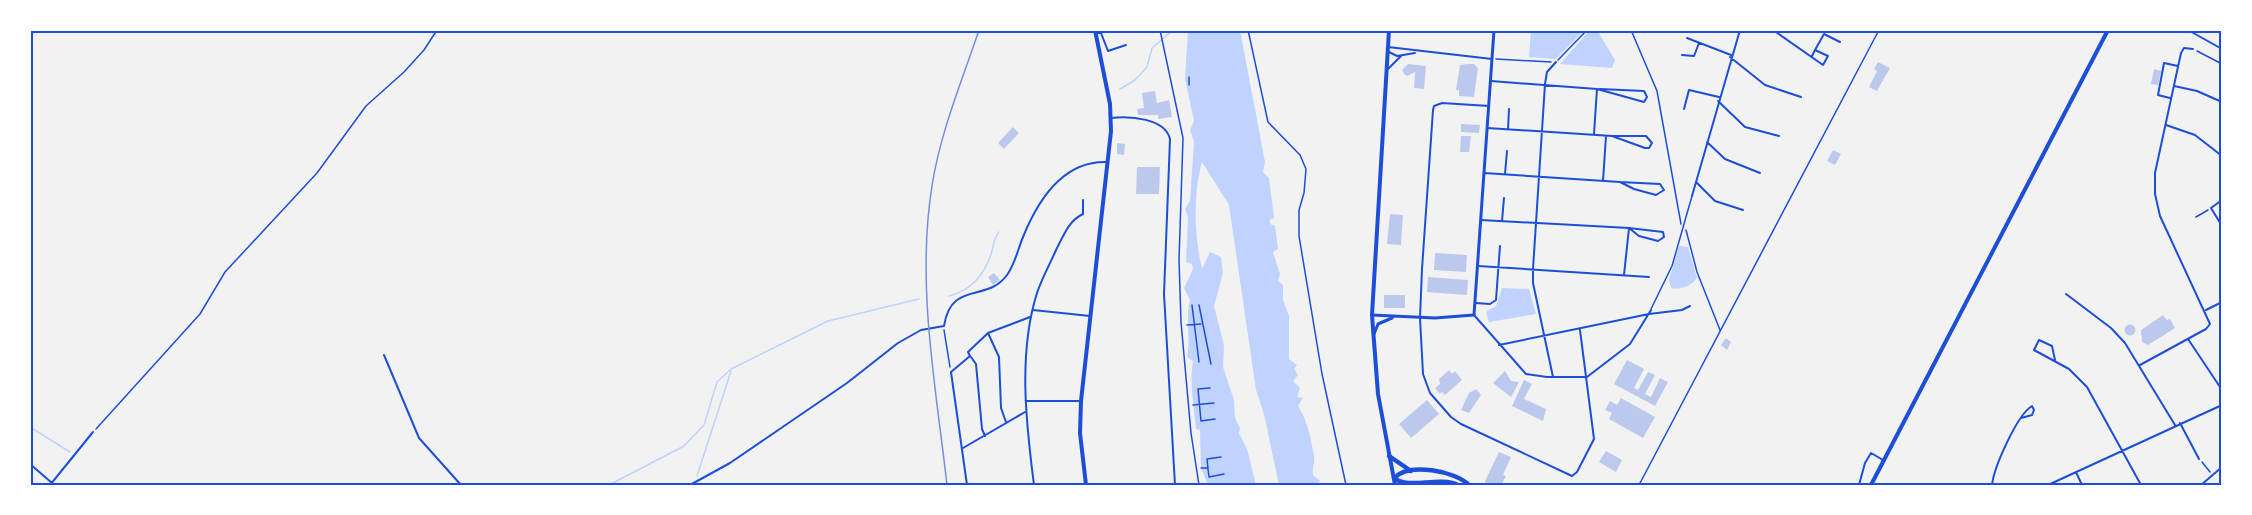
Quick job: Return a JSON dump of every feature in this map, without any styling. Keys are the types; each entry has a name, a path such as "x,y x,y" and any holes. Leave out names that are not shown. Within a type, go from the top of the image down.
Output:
{"highway":[{"path":"1389,456 1411,471"},
{"path":"1458,485 1442,480 1415,484 1401,482 1394,478 1398,473 1411,471 1448,472 1469,485"}],"main road":[{"path":"1389,30 1372,315 1378,394 1395,485"},
{"path":"1871,485 1886,461 2108,30"},
{"path":"1086,485 1080,433 1081,401 1109,162 1111,118 1095,32"}],"street":[{"path":"1494,30 1474,315 1526,374 1553,378 1587,376 1630,344 1650,312"},
{"path":"1692,196 1740,30"},
{"path":"1773,30 1823,65 1828,56 1815,50"},
{"path":"2190,31 2222,49"},
{"path":"1095,32 1101,33 1108,51 1126,45"},
{"path":"1812,56 1824,34 1840,42"},
{"path":"1687,38 1731,56 1765,85 1801,98"},
{"path":"1682,55 1694,56 1699,43"},
{"path":"1387,49 1492,59"},
{"path":"1387,49 1401,56"},
{"path":"2140,365 2188,339 2210,324 2167,232 2157,205 2154,175 2183,49 2193,49"},
{"path":"1387,71 1401,56 1417,52"},
{"path":"1553,378 1533,283 1533,269 1545,84 1547,72 1556,62"},
{"path":"2171,98 2158,95 2164,63 2178,66"},
{"path":"1491,81 1644,91 1647,97 1644,102 1635,101 1598,89"},
{"path":"2174,86 2197,91 2222,102"},
{"path":"1594,135 1598,89"},
{"path":"1684,109 1689,90 1710,94 1719,99 1745,127 1779,136"},
{"path":"1489,106 1442,103 1434,106 1420,318 1425,384 1451,417 1564,475 1572,476 1578,472 1594,439 1580,330"},
{"path":"1508,130 1509,108"},
{"path":"1111,118 1129,117 1161,125 1166,129 1170,139 1164,294 1174,485"},
{"path":"2166,125 2195,135 2222,156"},
{"path":"1487,128 1606,136 1612,136 1646,136 1652,143 1650,148 1645,148 1612,136"},
{"path":"1603,181 1606,136"},
{"path":"1707,142 1725,159 1760,173"},
{"path":"1505,174 1507,151"},
{"path":"690,485 730,463 853,379 898,343 921,330 944,326 946,311 961,296 993,287 1007,275 1038,205 1066,173 1084,162 1109,162"},
{"path":"1484,173 1660,184 1664,190 1660,195 1656,195 1634,189 1620,182"},
{"path":"1696,183 1714,201 1743,210"},
{"path":"1502,221 1504,198"},
{"path":"1034,485 1025,412 1031,317 1037,292 1062,238 1071,223 1083,214 1083,201"},
{"path":"2222,201 2211,208 2222,226"},
{"path":"1481,220 1629,228 1660,230 1664,237 1658,242 1639,236 1629,228"},
{"path":"1624,275 1629,228"},
{"path":"1476,303 1491,304 1496,300 1500,246"},
{"path":"1478,266 1649,277"},
{"path":"2066,294 2111,328 2140,365 2175,425"},
{"path":"2205,310 2222,302"},
{"path":"1499,345 1580,330 1650,312 1682,310 1690,306"},
{"path":"1033,310 1091,316"},
{"path":"1372,315 1395,318 1474,315"},
{"path":"985,435 982,429 976,364 968,352 988,333 1031,317"},
{"path":"1373,336 1378,324 1395,318"},
{"path":"988,333 999,357 1002,408 1006,422"},
{"path":"2188,339 2222,390"},
{"path":"2055,360 2052,345 2039,340 2034,350 2069,369 2087,387 2141,485"},
{"path":"384,355 419,438 461,485"},
{"path":"967,485 951,372 970,356"},
{"path":"1027,401 1081,401"},
{"path":"2048,485 2222,405"},
{"path":"1992,485 1996,466 2021,418 2032,406 2034,410 2032,416 2021,418"},
{"path":"962,449 1025,412"},
{"path":"2180,423 2199,459"},
{"path":"30,464 51,484 93,432"},
{"path":"1859,485 1865,463 1871,453 1886,461"},
{"path":"2200,485 2222,468"},
{"path":"2076,472 2082,485"}],"lane":[{"path":"1650,312 1670,272 1692,196"}],"path":[{"path":"93,432 200,314 225,272 317,173 366,106 404,72 424,50 437,30"},
{"path":"1248,30 1268,122 1299,154 1305,169 1304,193 1299,210 1299,236 1322,374 1346,485"},
{"path":"1492,59 1556,62 1587,30"},
{"path":"1631,30 1657,91 1679,221 1687,232 1697,272 1721,331"},
{"path":"1639,485 1880,30"},
{"path":"1160,31 1184,138 1179,260 1181,322 1189,415 1199,485"},
{"path":"2193,49 2222,64"},
{"path":"1189,77 1189,85"},
{"path":"2196,217 2211,208"},
{"path":"1192,305 1199,362"},
{"path":"1199,306 1210,364"},
{"path":"1187,325 1202,324"},
{"path":"944,326 951,372"},
{"path":"1210,388 1198,389 1198,404 1201,421 1215,419"},
{"path":"1193,405 1214,403"},
{"path":"1221,457 1207,459 1209,477 1224,474"},
{"path":"2199,459 2211,473"},
{"path":"1201,468 1208,468"}],"water":[{"path":"1188,30 1240,30 1265,162 1263,172 1269,178 1274,218 1270,220 1270,224 1275,226 1278,249 1273,252 1280,274 1278,281 1283,285 1283,300 1289,316 1289,359 1297,365 1294,369 1298,375 1293,381 1300,388 1297,397 1303,398 1298,406 1310,437 1314,459 1313,475 1320,481 1316,485 1279,485 1264,414 1256,390 1229,205 1202,162 1196,201 1199,256 1202,269 1210,252 1221,257 1223,273 1214,306 1224,345 1223,367 1234,400 1239,433 1247,449 1256,485 1208,485 1201,468 1200,430 1196,429 1192,395 1193,361 1187,357 1190,300 1184,288 1193,269 1192,264 1186,262 1188,217 1185,209 1190,201 1194,142 1190,130 1194,121 1185,79"},
{"path":"1531,30 1584,30 1556,59 1529,57"},
{"path":"1590,30 1597,30 1615,60 1612,68 1560,64"},
{"path":"1679,246 1688,247 1697,278 1685,287 1671,288 1669,280"},
{"path":"1502,288 1529,289 1536,314 1489,322 1486,312 1496,306"}],"building":[{"path":"1878,62 1890,68 1877,91 1869,87 1877,71 1874,69"},
{"path":"1408,64 1426,66 1424,89 1414,88 1415,72 1407,76 1404,74 1402,70"},
{"path":"1474,64 1478,68 1474,97 1459,96 1459,90 1456,90 1460,65"},
{"path":"2154,69 2161,71 2158,85 2151,84"},
{"path":"1155,91 1157,103 1169,100 1172,117 1158,119 1158,115 1138,115 1137,109 1144,108 1142,93"},
{"path":"1461,124 1480,125 1479,133 1461,132"},
{"path":"1013,127 1019,133 1004,149 998,143"},
{"path":"1461,136 1471,136 1469,152 1460,152"},
{"path":"1117,143 1125,144 1124,155 1117,154"},
{"path":"1833,150 1841,154 1835,165 1827,161"},
{"path":"1137,167 1160,167 1159,194 1136,194"},
{"path":"1390,214 1403,215 1401,245 1387,244"},
{"path":"1435,253 1467,255 1466,272 1434,270"},
{"path":"994,273 1000,280 993,285 988,277"},
{"path":"1428,277 1468,280 1467,295 1427,292"},
{"path":"1384,295 1405,295 1405,308 1384,308"},
{"path":"2163,315 2167,320 2170,319 2175,328 2148,345 2142,342 2141,330"},
{"path":"2130,325 2134,326 2134,334 2130,335 2126,334 2125,330 2126,326"},
{"path":"1726,338 1731,342 1727,350 1721,345"},
{"path":"1627,360 1644,369 1634,388 1638,390 1648,372 1655,375 1645,394 1651,397 1660,378 1668,382 1655,406 1614,384"},
{"path":"1449,370 1452,374 1455,371 1462,380 1445,395 1442,392 1440,394 1435,388 1440,384 1439,379"},
{"path":"1505,371 1511,381 1519,382 1511,397 1493,383"},
{"path":"1524,380 1532,384 1524,399 1546,409 1543,421 1512,406"},
{"path":"1476,389 1481,395 1469,413 1461,410 1469,393"},
{"path":"1621,398 1655,417 1643,438 1609,419 1612,413 1605,410 1610,401 1617,405"},
{"path":"1427,400 1439,414 1411,438 1399,424"},
{"path":"1606,451 1622,460 1616,472 1599,462"},
{"path":"1499,452 1511,457 1503,475 1506,476 1501,485 1487,485 1485,481"}],"waterway":[{"path":"1120,89 1135,80 1147,67 1152,48 1173,30"},
{"path":"949,296 970,286 980,275 988,262 999,232"},
{"path":"609,485 684,446 704,425 717,382 731,369 828,321 919,299"},
{"path":"697,476 731,371"},
{"path":"30,427 70,452"}],"railway":[{"path":"947,485 929,336 926,261 928,223 940,146 979,30"}]}
